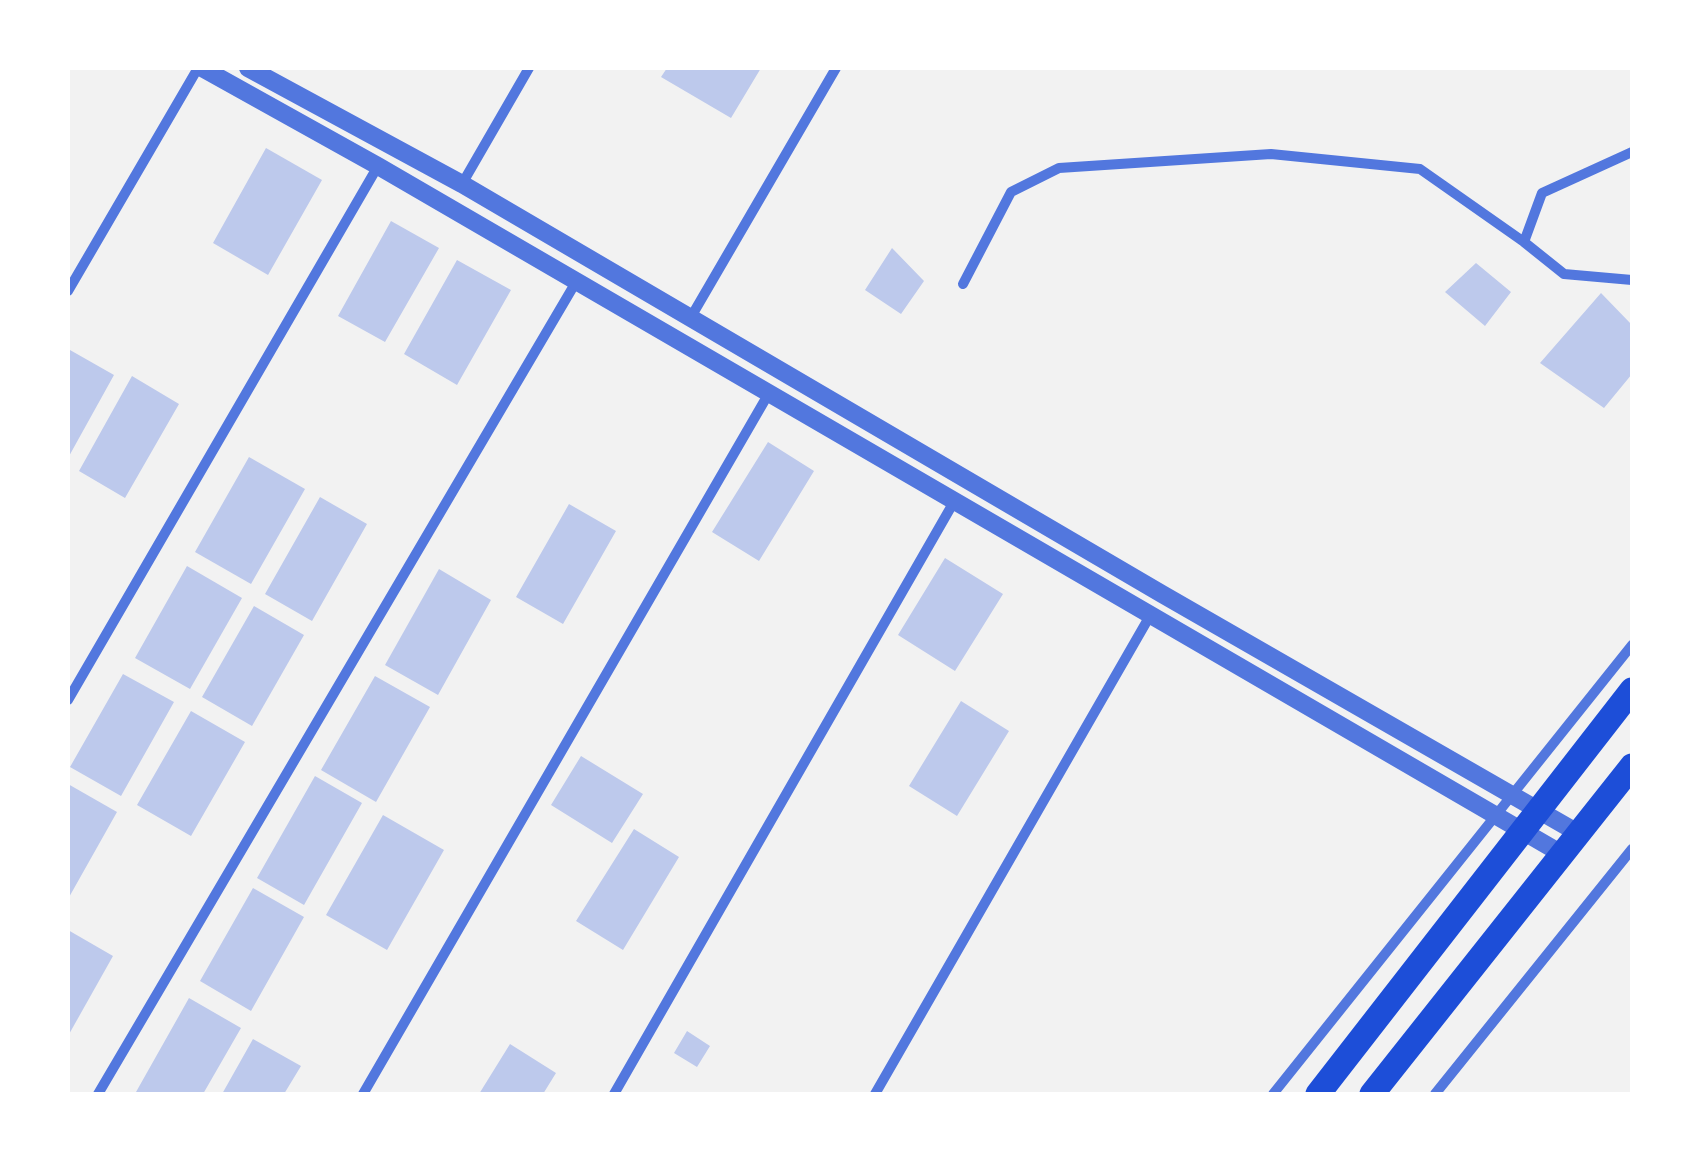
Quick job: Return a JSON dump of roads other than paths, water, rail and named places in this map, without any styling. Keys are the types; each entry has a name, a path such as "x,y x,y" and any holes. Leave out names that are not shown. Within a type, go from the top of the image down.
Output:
{"main road":[{"path":"1318,1094 1632,690"},
{"path":"1372,1094 1632,766"}],"street":[{"path":"68,290 200,68 378,166 1562,854"},
{"path":"248,68 462,184 1578,833"},
{"path":"462,184 529,68"},
{"path":"690,317 836,68"},
{"path":"1524,242 1542,194 1632,152"},
{"path":"963,284 1011,192 1059,168 1272,154 1420,168 1564,274 1632,280"},
{"path":"68,700 378,166"},
{"path":"98,1094 576,282"},
{"path":"362,1094 769,393"},
{"path":"614,1094 954,500"},
{"path":"875,1094 1151,614"},
{"path":"1273,1094 1632,644"},
{"path":"1435,1094 1632,849"}]}
